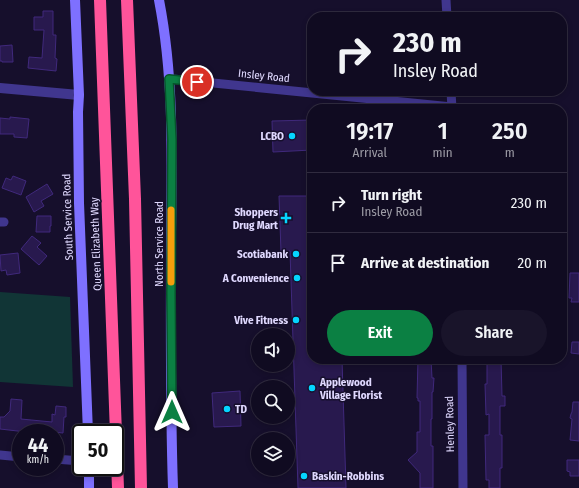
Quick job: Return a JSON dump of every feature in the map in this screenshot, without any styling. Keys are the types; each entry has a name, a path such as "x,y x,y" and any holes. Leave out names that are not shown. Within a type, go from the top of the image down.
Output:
{"highway":[{"name":"Queen Elizabeth Way","path":"100,0 118,488"},
{"path":"127,0 135,199 141,488"}],"main road":[{"name":"South Service Road","path":"75,0 79,95 79,203 88,424"},
{"name":"North Service Road","path":"159,0 164,24 169,79 172,140 171,294 173,488"},
{"path":"89,476 89,488"}],"street":[{"path":"446,0 447,12"},
{"name":"Insley Road","path":"169,79 307,93"},
{"path":"0,88 79,95"},
{"name":"Insley Road","path":"335,96 413,104"},
{"name":"Henley Road","path":"462,364 463,488"},
{"path":"0,456 12,457"}],"green space":[{"path":"0,292 70,297 73,387 0,382"}],"building":[{"path":"43,11 53,11 53,35 56,35 56,71 28,68 29,57 42,58 44,30 34,30 34,17 43,17"},
{"path":"12,45 13,62 0,61 0,46"},
{"path":"10,117 29,119 27,138 14,137 14,134 0,134 0,118 10,119"},
{"name":"LCBO","path":"307,120 307,150 273,152 272,121"},
{"path":"13,176 26,181 21,195 2,188 6,178 11,180"},
{"path":"47,184 53,194 41,201 44,206 34,212 26,197"},
{"path":"279,196 307,196 307,364 342,364 346,488 298,488 294,372 295,328 293,328 290,251 281,252"},
{"path":"37,216 51,216 50,232 36,232"},
{"path":"32,236 41,243 37,247 47,256 39,265 21,249"},
{"path":"18,253 20,273 7,275 6,270 1,271 0,255"},
{"path":"570,273 579,273 579,302 571,302 572,298 569,298"},
{"path":"572,342 579,342 579,354 571,353"},
{"path":"418,364 431,364 432,378 434,378 431,419 431,446 433,446 433,488 420,488 420,473 408,460 417,452 417,432 420,432 420,401 418,401"},
{"path":"487,364 501,364 502,396 505,396 505,406 500,406 502,468 500,468 500,488 489,488 489,480 486,480 485,435 489,435 489,414 486,415 485,384 487,384"},
{"path":"240,391 241,426 214,427 212,393"},
{"path":"11,399 22,400 21,419 52,422 52,414 55,415 56,406 66,407 66,417 64,417 64,424 12,424 12,430 0,429 0,417 4,417 10,411"},
{"path":"573,402 579,402 579,441 570,440 572,419 570,418"},
{"path":"567,460 579,460 579,476 570,476 570,472 567,471"}],"slow traffic":[{"path":"171,210 171,282"}],"place":[{"name":"LCBO","path":"292,136"},
{"name":"Shoppers Drug Mart","path":"286,218"},
{"name":"Scotiabank","path":"296,254"},
{"name":"A Convenience","path":"297,278"},
{"name":"Vive Fitness","path":"296,320"},
{"name":"Applewood Village Florist","path":"312,388"},
{"name":"TD","path":"227,409"},
{"name":"Baskin-Robbins","path":"304,476"}],"route":[{"path":"172,412 172,140 169,79 197,82"}]}
